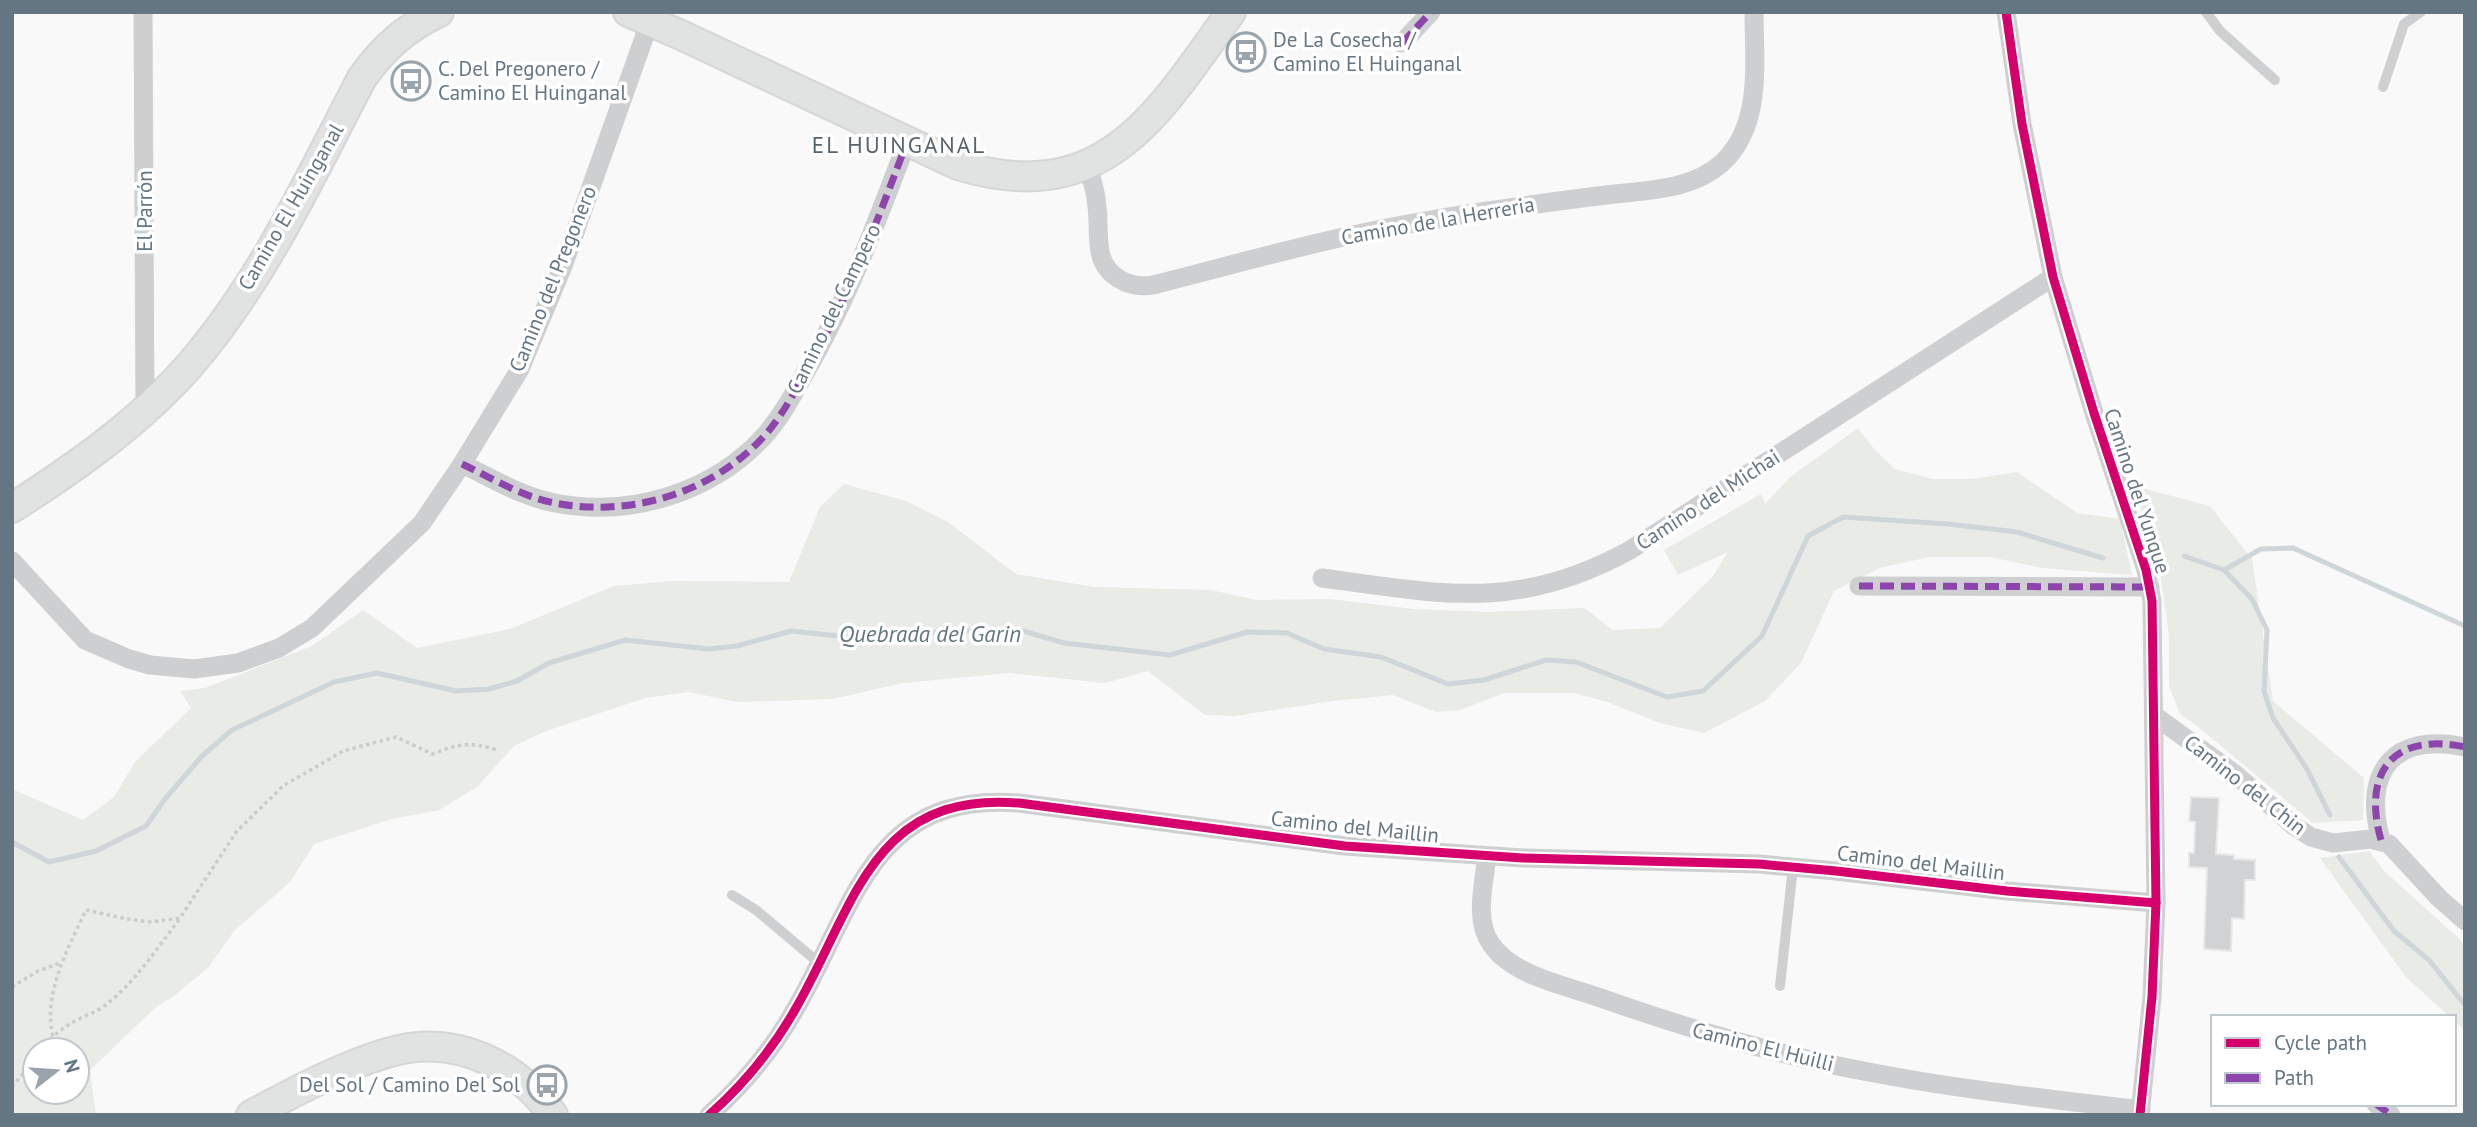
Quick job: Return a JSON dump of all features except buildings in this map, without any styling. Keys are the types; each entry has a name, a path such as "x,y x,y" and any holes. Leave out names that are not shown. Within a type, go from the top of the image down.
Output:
{"street":[{"name":"El Parrón","path":"143,12 145,410"},
{"name":"Camino El Huinganal","path":"12,508 80,462 145,410 203,348 257,273 296,208 362,78 374,61 403,33 439,12"},
{"path":"639,17 958,165 992,174 1030,176 1086,165 1118,148 1158,111 1231,12"},
{"path":"1402,43 1431,12"},
{"name":"Camino de la Herreria","path":"1086,165 1096,196 1103,262 1115,277 1138,286 1153,285 1306,245 1411,223 1515,206 1679,186 1702,177 1721,163 1736,146 1746,127 1753,101 1754,12"},
{"name":"Camino del Yunque","path":"2006,12 2029,161 2053,277 2150,587 2153,616 2157,903 2152,997 2141,1112"},
{"name":"Camino del Pregonero","path":"12,561 85,640 129,659 172,668 216,668 238,663 279,648 312,628 327,615 422,523 520,369 562,267 639,17"},
{"name":"Camino del Campero","path":"462,464 531,496 554,503 601,508 671,496 715,476 734,463 751,449 780,416 817,353 863,260 907,142"},
{"name":"Camino del Michai","path":"1322,578 1417,591 1481,595 1534,589 1584,573 1630,550 2053,277"},
{"path":"1859,586 2150,587"},
{"name":"Camino del Chin","path":"2155,716 2235,774 2311,837 2333,843 2360,839 2381,840"},
{"path":"2465,747 2436,744 2415,747 2397,755 2385,765 2379,775 2375,795 2376,823 2381,840 2396,849 2439,898 2465,921"},
{"name":"Camino del Maillin","path":"709,1115 766,1053 796,1009 855,891 885,849 926,818 969,803 1019,803 1345,846 1487,856 1793,866 2007,891 2157,903"},
{"name":"Camino El Huilli","path":"1487,856 1481,919 1487,937 1491,945 1508,960 1539,977 1667,1021 1821,1062 1929,1083 2141,1112"},
{"path":"251,1115 307,1087 381,1056 409,1048 428,1047 466,1052 501,1067 525,1084 553,1115"}],"lane":[{"path":"2206,12 2220,31 2275,80"},
{"path":"2383,87 2404,24 2421,12"},
{"path":"1780,986 1793,866"},
{"path":"732,895 756,910 819,963"}],"path":[{"path":"180,918 152,922 86,910 60,963 49,1016 53,1036 110,1002 135,976 180,918 237,831 283,786 343,751 396,737 432,754 458,744 476,743 497,750"},
{"path":"12,987 38,971 60,963"}],"shaded area":[{"path":"1858,428 1875,450 1895,469 1933,479 1972,479 2017,472 2077,513 2120,519 2132,575 2043,568 1990,557 1929,557 1880,568 1834,591 1801,663 1765,701 1704,733 1660,723 1607,702 1574,693 1504,693 1460,710 1436,712 1393,695 1234,716 1205,715 1148,671 1105,683 1009,673 903,683 833,699 737,702 689,692 645,698 546,731 514,746 477,787 439,810 392,819 314,844 291,881 234,931 209,967 156,1007 91,1069 91,1036 21,1036 21,1106 91,1106 91,1078 96,1115 12,1115 12,789 83,820 114,797 135,762 191,708 180,691 205,688 312,646 363,610 417,648 510,629 614,586 674,581 789,582 820,507 844,484 906,501 948,522 1016,574 1095,587 1211,590 1256,600 1330,599 1414,609 1488,612 1584,608 1613,630 1660,628 1713,576 1728,552 1678,575 1664,550 1761,494 1765,504 1789,478"},
{"path":"2134,486 2210,506 2252,559 2273,701 2364,778 2363,820 2313,823 2180,714 2169,686 2169,635 2161,579"},
{"path":"2369,851 2384,871 2465,944 2465,1030 2456,1023 2456,1015 2448,1015 2406,977 2320,858"}],"waterway":[{"name":"Quebrada del Garin","path":"12,842 49,862 96,851 146,826 202,756 232,730 334,682 377,673 456,691 489,689 517,681 549,663 625,640 709,649 737,646 791,631 858,638 893,638 946,631 1020,630 1064,643 1170,655 1247,632 1287,633 1324,649 1381,657 1448,684 1484,680 1546,660 1576,662 1667,697 1703,691 1762,636 1808,536 1843,517 2017,532 2103,558"},
{"name":"Quebrada del Garin","path":"2224,570 2261,549 2293,548 2465,626"},
{"path":"2184,556 2224,570 2252,599 2267,630 2264,691 2273,718 2307,769 2330,815"},
{"path":"2339,857 2394,931 2429,960 2465,1005"}],"marked path":[{"path":"1402,43 1431,12"},
{"path":"462,464 531,496 584,507 613,507 670,496 723,471 746,454 767,433 796,390 848,290 907,142"},
{"path":"1859,586 2150,587"},
{"path":"2381,840 2376,816 2376,795 2380,777 2389,762 2402,752 2419,746 2440,744 2465,747"},
{"path":"2379,1106 2391,1115"}],"cycle path":[{"path":"2006,12 2022,124 2053,277 2146,570 2152,601 2156,903 2152,997 2140,1115"},
{"path":"709,1115 746,1078 778,1037 874,863 899,836 930,816 970,804 1019,803 1345,846 1523,858 1759,864 2007,891 2156,903"}],"place":[{"name":"De La Cosecha / Camino El Huinganal","path":"1246,52"},
{"name":"C. Del Pregonero / Camino El Huinganal","path":"411,81"},
{"name":"Del Sol / Camino Del Sol","path":"547,1085"}],"district":[{"name":"EL HUINGANAL","path":"899,145"}]}
